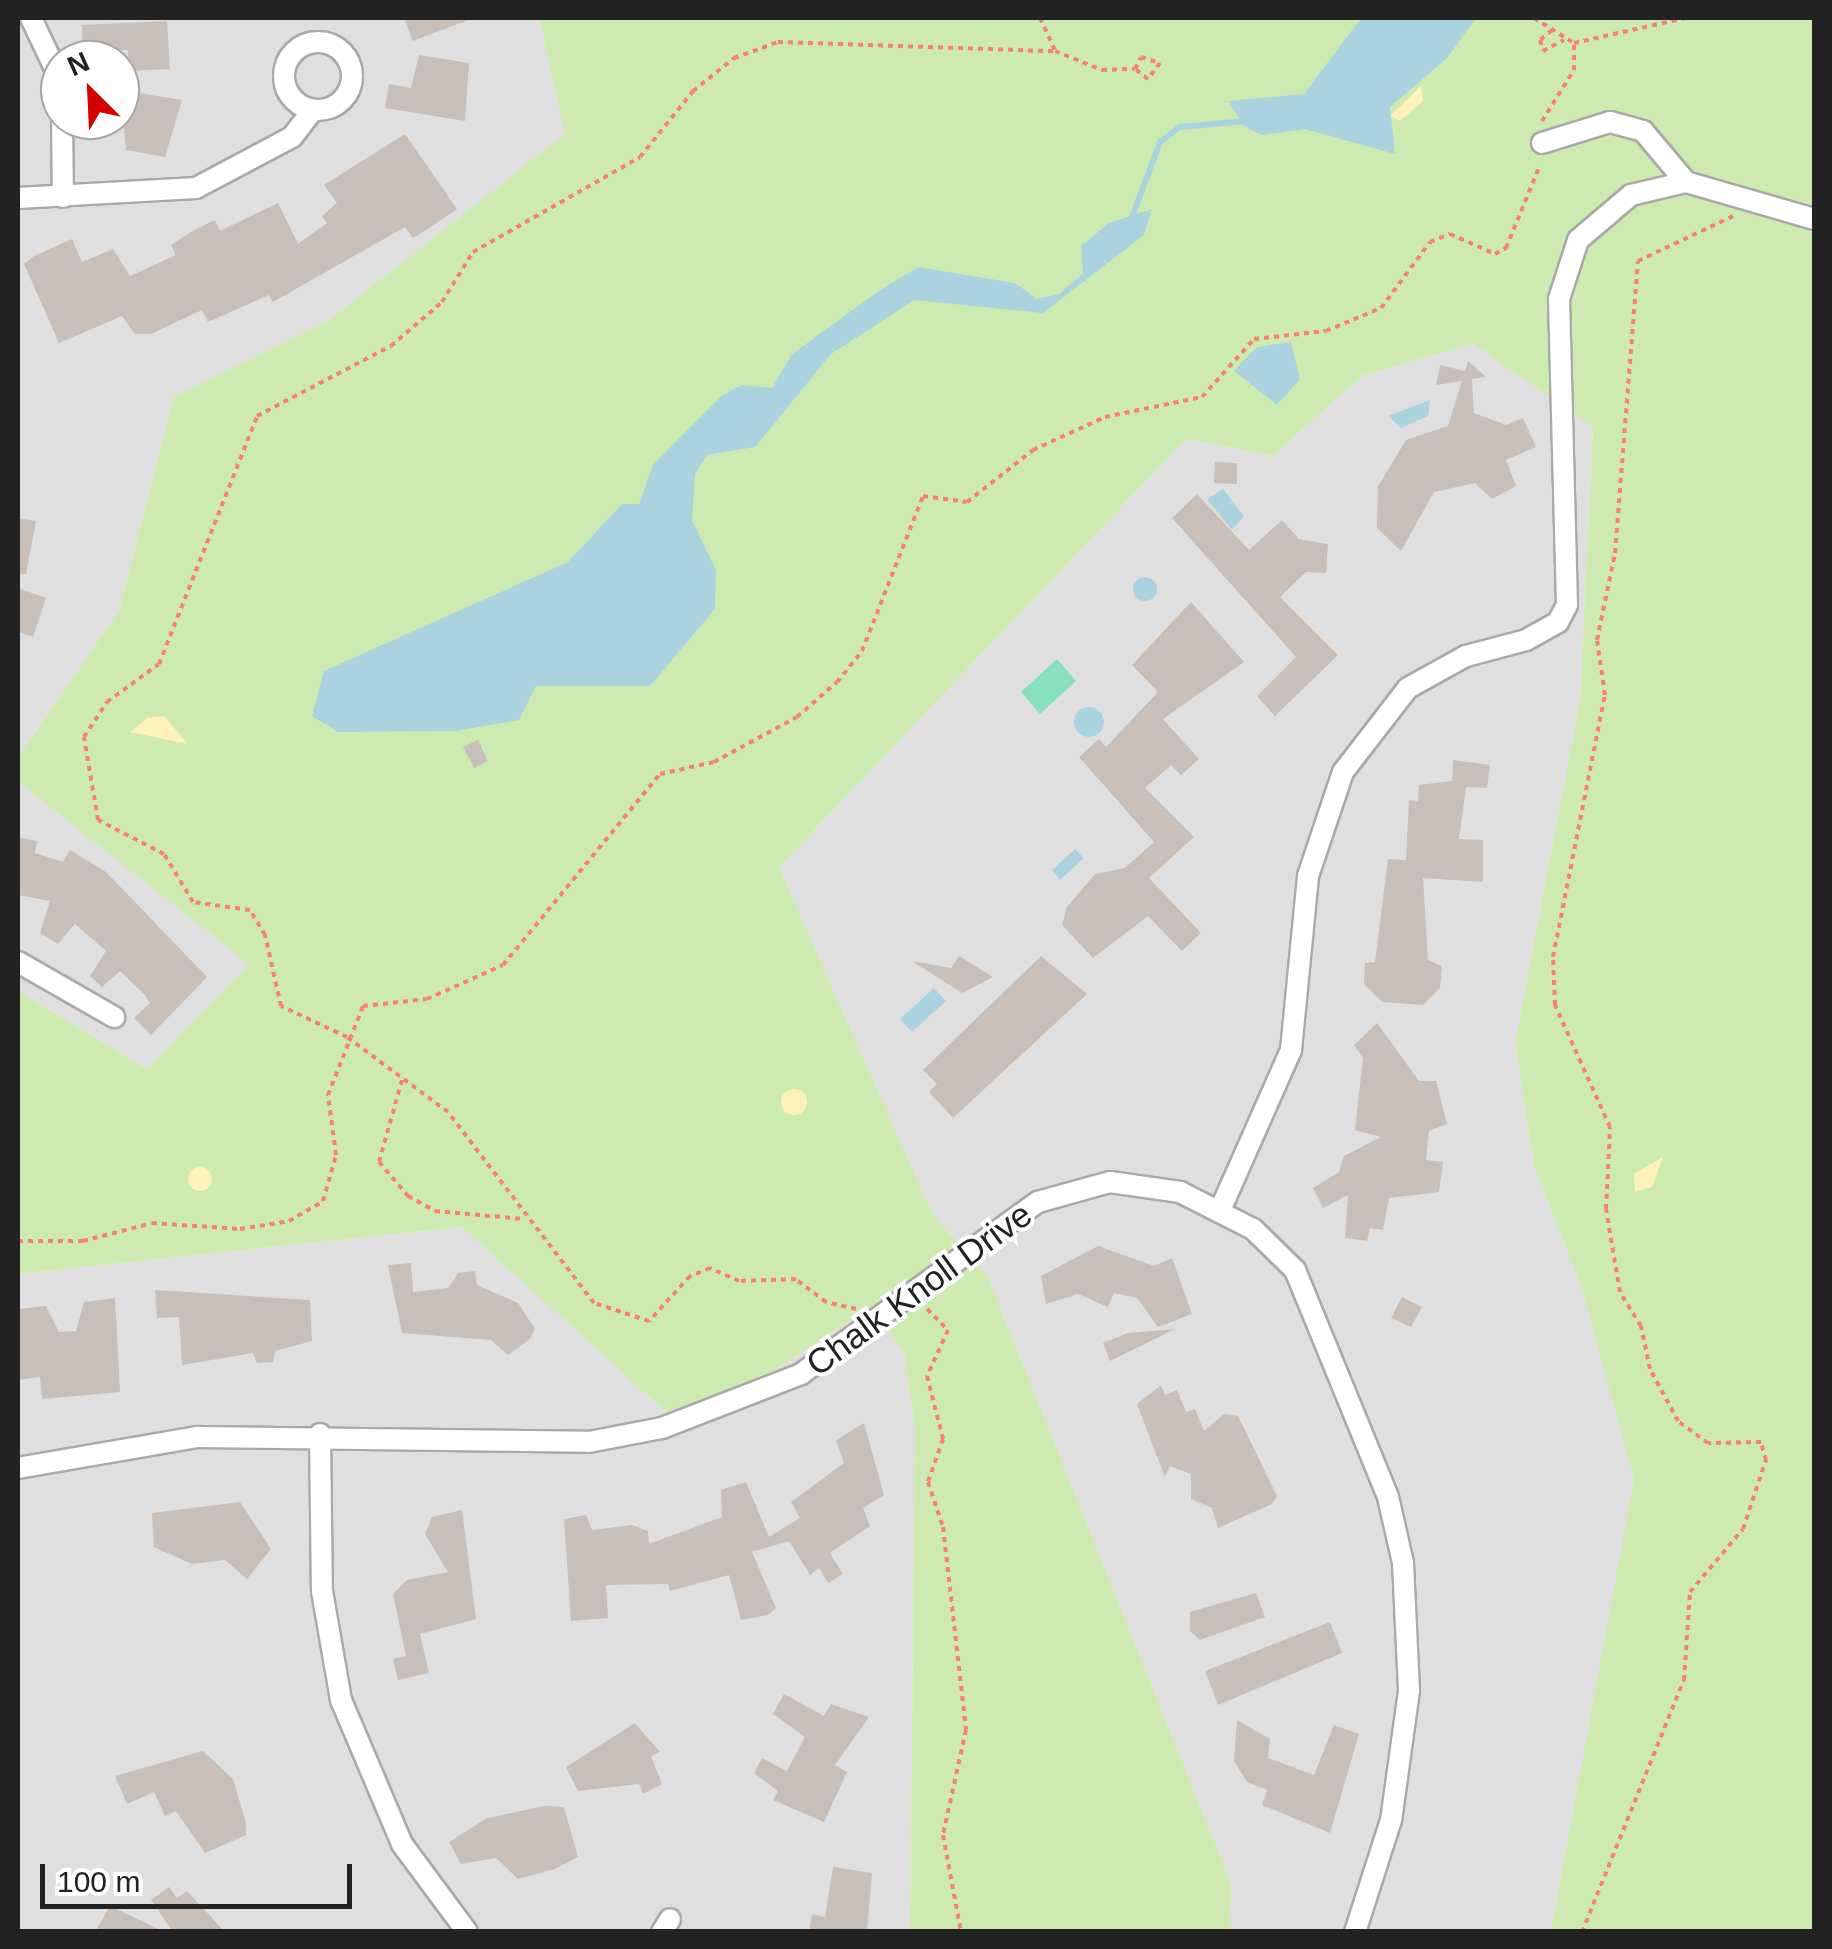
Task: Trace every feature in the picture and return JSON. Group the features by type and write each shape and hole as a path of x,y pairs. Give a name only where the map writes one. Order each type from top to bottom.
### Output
{"street":[{"path":"18,198 222,179 292,137 312,110"},
{"path":"1542,143 1610,122 1643,131 1686,182"},
{"path":"62,140 63,196"},
{"path":"1222,1208 1290,1050 1308,876 1330,800 1387,710 1466,656 1526,640 1558,622 1566,605 1565,267 1604,214 1631,195 1686,182 1814,219"},
{"path":"18,962 114,1017"},
{"name":"Chalk Knoll Drive","path":"18,1468 198,1436 320,1434 589,1442 662,1428 801,1374 998,1224 1062,1192 1133,1181 1222,1208 1276,1250 1312,1298 1374,1449 1403,1562 1404,1745 1355,1932"},
{"path":"320,1434 322,1591 341,1700 402,1844 467,1932"}],"path":[{"path":"1040,18 1055,51"},
{"path":"1534,18 1574,43 1685,18"},
{"path":"1552,30 1540,40 1543,51 1566,39"},
{"path":"866,1311 826,1302 796,1280 739,1280 710,1268 648,1321 594,1303 526,1220 448,1112 347,1037 281,1006 266,935 250,910 194,902 164,854 98,820 88,786 84,737 108,702 159,664 257,416 392,346 442,302 473,252 640,157 734,58 778,42 1055,51 1102,70 1135,69 1148,79 1160,64 1141,57 1135,69"},
{"path":"18,1241 83,1241 152,1223 240,1229 289,1221 323,1201 336,1155 328,1095 347,1037 363,1006 427,998 504,964 660,774 714,762 797,717 837,682 862,652 923,496 967,502 1033,450 1105,417 1202,397 1254,340 1326,331 1380,308 1430,242 1450,234 1495,254 1506,248 1542,143 1542,122 1574,70 1574,43"},
{"path":"1582,1932 1684,1680 1690,1592 1743,1529 1766,1460 1761,1442 1708,1443 1693,1432 1650,1368 1641,1326 1620,1292 1606,1209 1610,1128 1555,1005 1553,957 1605,695 1597,640 1615,554 1638,261 1748,208"},
{"path":"402,1080 379,1162 408,1196 435,1212 526,1220"},
{"path":"920,1302 948,1330 927,1376 943,1440 928,1482 943,1527 966,1730 943,1835 961,1932"}],"shaded area":[{"path":"18,18 539,18 566,134 328,321 173,397 119,611 18,757"},
{"path":"1473,344 1593,426 1580,699 1515,1042 1534,1167 1580,1283 1635,1479 1551,1931 1229,1931 1231,1883 987,1275 933,1215 779,867 1186,439 1273,456 1362,376"},
{"path":"18,782 250,964 147,1069 18,991"},
{"path":"463,1227 666,1412 766,1376 858,1316 888,1330 904,1353 915,1429 910,1931 18,1931 18,1274"}],"green space":[{"path":"539,18 1814,18 1814,1931 1551,1931 1634,1479 1580,1283 1534,1167 1515,1042 1580,699 1593,427 1473,344 1362,376 1273,456 1186,439 779,867 933,1215 987,1275 1231,1883 1229,1931 910,1931 915,1429 904,1353 888,1330 857,1316 766,1376 666,1412 462,1227 18,1274 18,991 147,1069 249,964 18,782 18,757 119,611 173,397 328,321 565,134"},
{"path":"1057,659 1076,681 1040,714 1021,692"}],"sand":[{"path":"1421,86 1423,101 1400,121 1390,116"},
{"path":"164,716 188,744 130,732 147,718"},
{"path":"794,1089 803,1093 807,1102 803,1111 794,1115 785,1111 781,1102 785,1093"},
{"path":"1663,1157 1652,1187 1635,1192 1634,1174"},
{"path":"200,1167 212,1179 200,1191 188,1179"}],"water":[{"path":"1361,18 1476,18 1447,58 1390,107 1395,154 1305,129 1262,135 1244,126 1228,101 1304,94"},
{"path":"1152,209 1144,235 1043,313 914,300 831,354 755,447 707,455 695,474 692,520 716,570 715,609 650,686 536,686 519,720 456,731 338,732 312,716 324,671 568,562 622,504 639,504 653,465 721,396 742,385 772,388 792,354 918,267 1015,283 1037,299 1059,294 1083,273 1081,246 1109,223"},
{"path":"1291,342 1300,379 1277,405 1234,371 1257,347"},
{"path":"1430,400 1428,416 1401,428 1388,416"},
{"path":"1223,489 1244,516 1232,530 1207,499"},
{"path":"1145,577 1157,589 1145,601 1133,589"},
{"path":"1089,707 1099,712 1104,722 1099,732 1089,737 1079,732 1074,722 1079,712"},
{"path":"1075,849 1084,858 1060,880 1052,870"},
{"path":"934,988 946,1001 912,1032 900,1019"}],"building":[{"path":"404,18 470,18 471,19 413,41"},
{"path":"167,21 170,69 140,70 140,40 82,40 82,25"},
{"path":"419,55 469,63 465,121 385,108 389,84 411,88"},
{"path":"140,93 182,100 165,157 126,150 125,140 140,140"},
{"path":"405,134 457,209 428,229 413,238 405,227 273,302 269,295 208,322 202,310 151,334 135,334 122,316 59,343 24,264 34,256 72,239 82,262 113,249 130,276 176,255 171,245 194,230 215,220 220,231 278,203 298,244 327,223 322,216 337,203 324,185"},
{"path":"1468,361 1486,377 1472,379 1474,413 1506,425 1523,418 1536,447 1506,460 1516,486 1492,499 1475,483 1434,492 1401,551 1377,528 1378,486 1406,440 1448,426 1462,381 1436,385 1440,365 1465,371"},
{"path":"1215,462 1237,463 1237,484 1214,483"},
{"path":"1197,494 1249,550 1282,520 1299,539 1328,544 1326,573 1306,572 1280,597 1338,655 1275,716 1257,696 1296,657 1172,518"},
{"path":"18,518 36,521 26,574 18,574"},
{"path":"18,588 46,598 33,637 18,632"},
{"path":"1191,602 1244,662 1163,719 1199,759 1181,775 1171,765 1145,788 1194,837 1149,878 1201,933 1182,951 1148,916 1093,958 1062,925 1067,907 1095,874 1125,868 1154,842 1079,757 1099,739 1106,747 1158,692 1132,665"},
{"path":"478,740 488,761 474,768 463,747"},
{"path":"1453,760 1490,765 1487,788 1466,787 1459,839 1483,840 1483,882 1423,878 1428,960 1442,966 1440,988 1423,1005 1382,1002 1364,984 1365,963 1375,962 1388,859 1406,860 1409,800 1418,801 1419,785 1452,781"},
{"path":"18,837 37,841 35,853 63,862 70,850 106,872 207,977 151,1035 134,1018 150,1003 144,994 120,971 102,987 90,976 106,951 75,924 58,944 40,933 50,901 18,895"},
{"path":"959,956 993,977 962,993 912,961 951,968"},
{"path":"1041,956 1087,994 953,1118 929,1092 937,1084 923,1070"},
{"path":"1377,1023 1419,1081 1436,1081 1447,1124 1429,1131 1426,1160 1443,1162 1439,1192 1389,1198 1383,1230 1370,1228 1367,1241 1345,1238 1348,1195 1323,1208 1313,1188 1339,1172 1344,1156 1381,1137 1355,1130 1363,1058 1354,1045"},
{"path":"1098,1246 1154,1266 1172,1258 1192,1314 1158,1327 1137,1298 1114,1293 1108,1307 1078,1294 1046,1304 1041,1276"},
{"path":"411,1263 413,1292 448,1288 458,1273 475,1271 477,1285 518,1303 535,1329 529,1340 508,1355 491,1340 402,1333 388,1265"},
{"path":"155,1290 310,1300 312,1341 275,1351 273,1362 257,1363 253,1353 182,1365 179,1317 157,1318"},
{"path":"1402,1297 1422,1307 1411,1327 1391,1318"},
{"path":"115,1298 120,1392 42,1399 40,1377 18,1380 18,1309 46,1306 59,1332 76,1331 84,1302"},
{"path":"1175,1329 1110,1361 1103,1343 1128,1333"},
{"path":"1161,1385 1165,1395 1177,1390 1186,1412 1195,1409 1204,1431 1224,1414 1238,1416 1277,1496 1272,1504 1218,1528 1212,1508 1191,1499 1191,1474 1170,1466 1165,1477 1137,1404"},
{"path":"864,1423 884,1495 863,1508 870,1526 830,1553 843,1574 828,1583 819,1568 810,1575 789,1541 752,1552 776,1608 768,1615 741,1620 729,1575 670,1591 668,1584 606,1585 608,1618 571,1621 564,1519 586,1515 592,1530 632,1525 648,1531 649,1544 722,1517 721,1490 746,1482 769,1537 800,1518 791,1502 844,1463 836,1440"},
{"path":"240,1502 271,1549 247,1579 225,1560 192,1564 154,1547 152,1513"},
{"path":"462,1510 476,1619 420,1634 429,1673 398,1680 393,1659 406,1656 393,1594 407,1580 448,1572 425,1534 432,1517"},
{"path":"1256,1593 1265,1617 1200,1640 1190,1631 1190,1612"},
{"path":"1330,1622 1342,1653 1218,1705 1205,1671"},
{"path":"784,1694 824,1716 831,1704 869,1717 835,1765 847,1772 824,1822 773,1800 778,1791 754,1773 762,1758 787,1771 805,1737 773,1714"},
{"path":"1237,1720 1270,1739 1268,1758 1314,1775 1334,1725 1359,1734 1330,1833 1262,1805 1267,1790 1247,1782 1234,1761"},
{"path":"635,1723 660,1752 651,1756 662,1784 643,1794 639,1784 578,1791 566,1767"},
{"path":"203,1751 233,1779 246,1823 246,1835 205,1853 176,1811 165,1816 154,1792 127,1804 115,1776"},
{"path":"545,1806 564,1807 578,1857 555,1869 518,1879 496,1858 461,1864 449,1842 487,1818"},
{"path":"833,1867 872,1873 867,1932 809,1932 812,1914 825,1917"},
{"path":"169,1887 177,1898 187,1891 225,1932 173,1932 151,1900"},
{"path":"110,1906 165,1932 95,1932"}],"waterway":[{"path":"1132,217 1160,142 1180,127 1246,121"}]}
